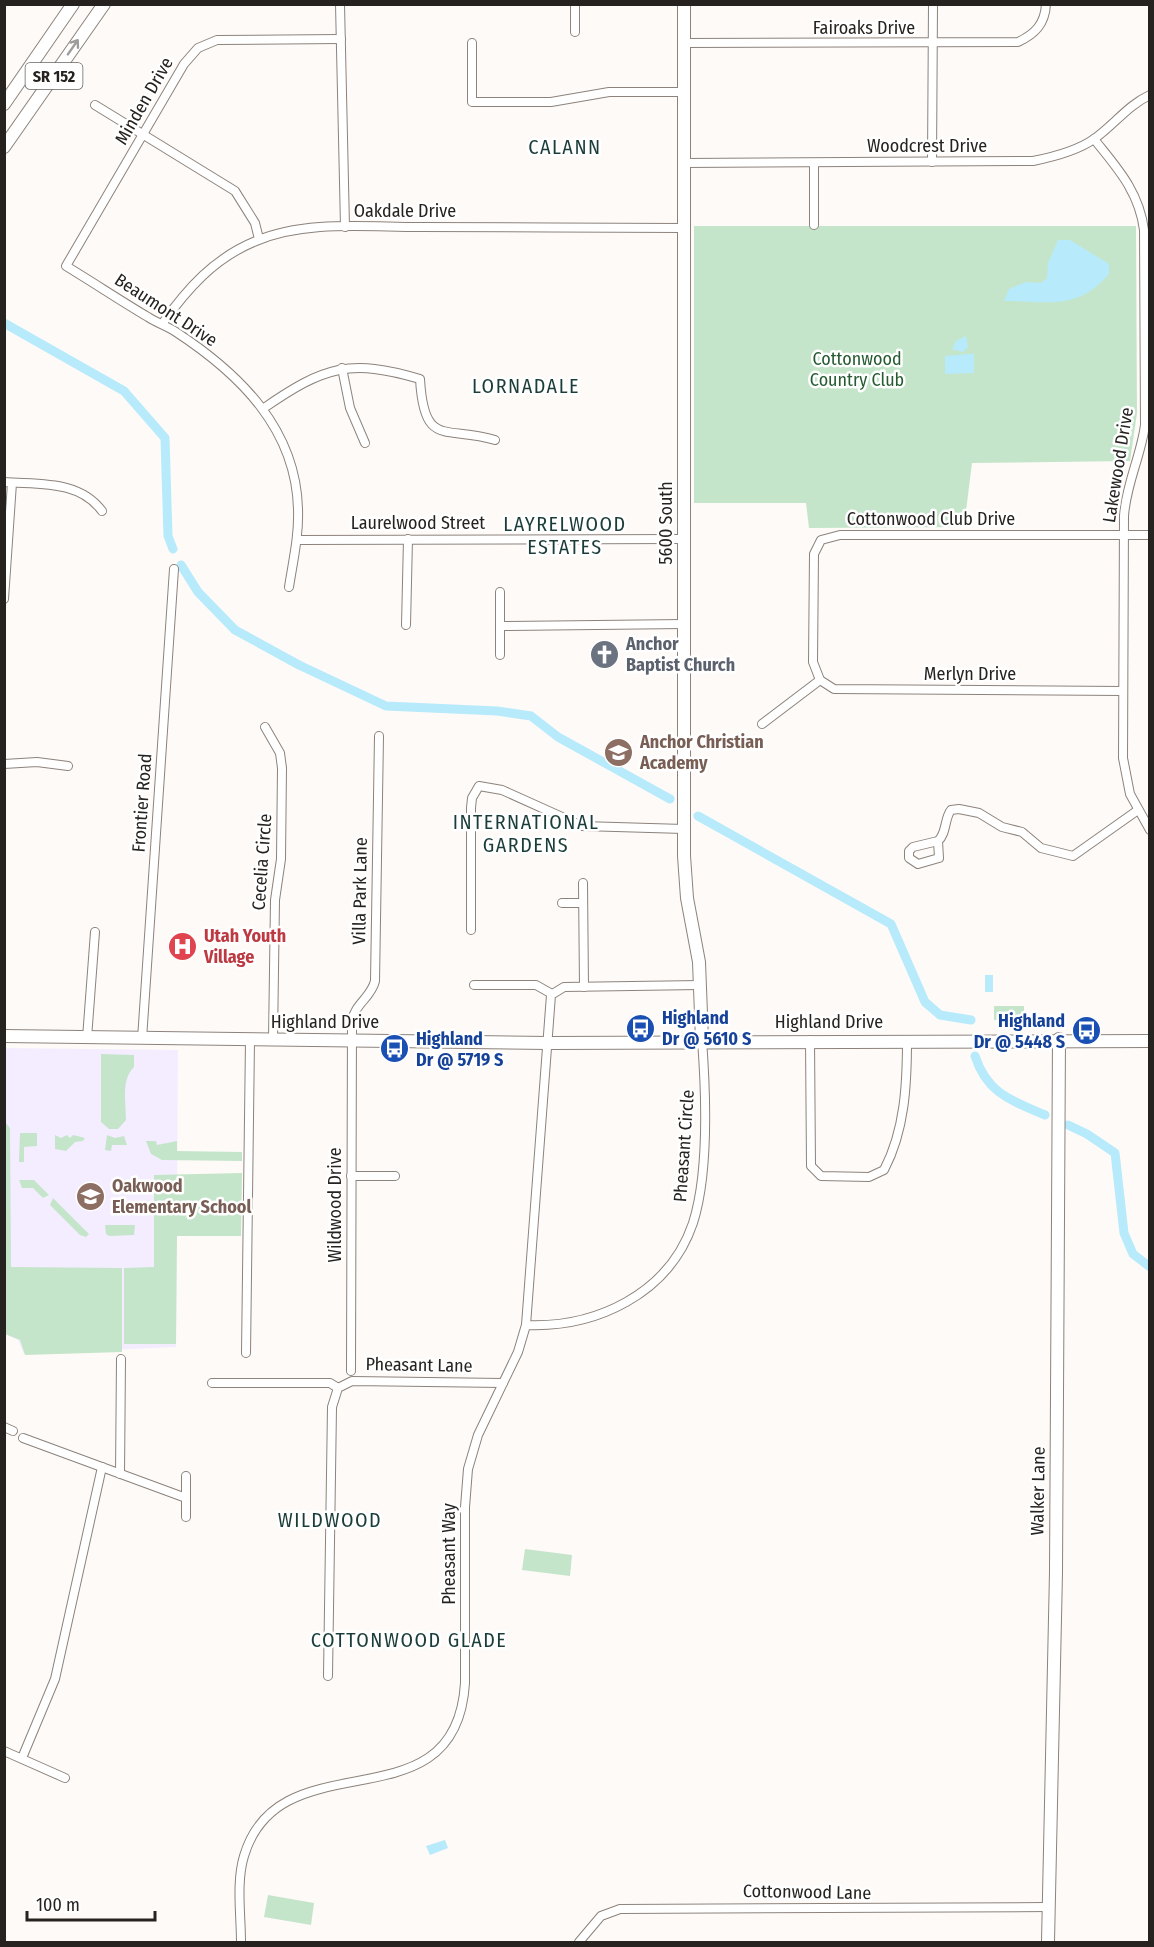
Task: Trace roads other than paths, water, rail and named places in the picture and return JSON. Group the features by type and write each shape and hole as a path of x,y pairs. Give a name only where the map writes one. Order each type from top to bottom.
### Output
{"main road":[{"name":"SR 152","path":"4,104 73,4"},
{"name":"SR 152","path":"4,147 104,4"},
{"name":"5600 South","path":"684,4 684,829 685,881 698,950 702,1040"},
{"name":"Highland Drive","path":"4,1036 548,1042 1059,1039 1149,1041"},
{"name":"Walker Lane","path":"1048,1942 1056,1572 1059,1039"}],"street":[{"path":"340,4 345,227"},
{"path":"575,4 575,32"},
{"path":"932,162 933,4"},
{"name":"Fairoaks Drive","path":"684,43 1018,42 1038,28 1045,15 1046,4"},
{"name":"Minden Drive","path":"66,266 188,58 204,45 224,39 341,39"},
{"path":"472,43 472,102 551,102 609,92 684,92"},
{"name":"Woodcrest Drive","path":"684,163 1033,161 1061,154 1094,139 1134,104 1149,95"},
{"path":"95,105 235,191 255,224 259,239"},
{"name":"Lakewood Drive","path":"1094,139 1129,183 1141,210 1144,230 1144,425 1139,455 1126,499 1123,535 1123,691 1124,767 1130,794 1149,830"},
{"path":"814,164 814,225"},
{"name":"Oakdale Drive","path":"162,324 186,290 230,254 259,239 303,229 345,227 684,228"},
{"name":"Beaumont Drive","path":"66,266 162,324 220,364 240,381 264,408 277,429 292,469 298,508 297,540 289,587"},
{"path":"342,368 350,408 365,443"},
{"path":"264,408 302,383 342,368 372,368 420,379 422,406 431,424 444,433 482,436 495,440"},
{"path":"4,599 8,483 73,489 90,497 102,511"},
{"name":"Cottonwood Club Drive","path":"820,680 813,662 814,554 821,540 840,535 1149,535"},
{"path":"406,625 408,539"},
{"name":"Laurelwood Street","path":"297,540 684,539"},
{"name":"Frontier Road","path":"142,1039 174,569"},
{"path":"500,592 500,655"},
{"path":"500,626 684,624"},
{"path":"762,724 820,680"},
{"name":"Merlyn Drive","path":"820,680 841,690 1123,691"},
{"name":"Cecelia Circle","path":"265,727 280,753 282,768 281,859 275,900 273,1040"},
{"name":"Villa Park Lane","path":"352,1039 353,1013 370,993 375,981 379,736"},
{"path":"4,764 37,762 68,766"},
{"path":"471,930 471,808 472,798 479,786 502,790 582,826 684,829"},
{"path":"938,841 943,835 949,812 959,809 979,813 1002,827 1018,830 1041,848 1073,856 1138,810"},
{"path":"583,883 584,987"},
{"path":"562,903 583,903"},
{"path":"87,1038 95,932"},
{"path":"474,985 534,985 552,994 562,987 700,985"},
{"name":"Pheasant Way","path":"241,1942 244,1856 255,1834 272,1812 287,1801 307,1792 396,1773 420,1765 439,1751 454,1732 463,1706 466,1480 474,1446 518,1352 525,1325 552,994"},
{"name":"Wildwood Drive","path":"351,1371 352,1039"},
{"path":"246,1353 250,1040"},
{"name":"Pheasant Circle","path":"525,1325 563,1324 610,1312 645,1290 675,1257 690,1230 700,1191 704,1082 702,1040"},
{"path":"810,1041 811,1166 816,1173 824,1176 869,1177 878,1175 886,1166 901,1119 906,1078 907,1040"},
{"path":"351,1176 395,1176"},
{"path":"120,1474 121,1359"},
{"name":"Pheasant Lane","path":"338,1388 352,1381 502,1383"},
{"path":"213,1383 330,1383 338,1388 332,1407 328,1676"},
{"path":"4,1427 14,1431"},
{"path":"23,1438 186,1498"},
{"path":"22,1758 55,1679 102,1467"},
{"path":"186,1476 186,1517"},
{"path":"4,1751 65,1778"},
{"name":"Cottonwood Lane","path":"579,1942 601,1916 620,1909 1048,1907"}],"water":[{"path":"1058,240 1070,240 1109,264 1109,274 1097,286 1074,299 1049,302 1004,301 1009,289 1026,282 1041,283 1047,278 1048,263"},
{"path":"966,336 968,347 963,352 952,349 956,341"},
{"path":"974,354 974,373 945,374 945,356"},
{"path":"985,975 993,975 993,992 985,992"},
{"path":"445,1840 448,1848 430,1855 426,1846"}],"waterway":[{"path":"4,323 124,391 165,438 168,536 173,549"},
{"path":"181,565 198,592 235,630 299,665 386,706 497,711 531,716 558,737 670,799"},
{"path":"698,816 891,924 925,1002 940,1015 971,1020"},
{"path":"975,1056 986,1079 1001,1094 1045,1115"},
{"path":"1068,1125 1087,1134 1115,1153 1124,1233 1133,1254 1150,1267"}],"place":[{"name":"Anchor Baptist Church","path":"605,654"},
{"name":"Anchor Christian Academy","path":"619,752"},
{"name":"Utah Youth Village","path":"183,946"},
{"name":"Highland Dr @ 5610 S","path":"641,1028"},
{"name":"Highland Dr @ 5448 S","path":"1086,1031"},
{"name":"Highland Dr @ 5719 S","path":"395,1049"},
{"name":"Oakwood Elementary School","path":"91,1196"}],"district":[{"name":"CALANN","path":"565,147"},
{"name":"LORNADALE","path":"526,386"},
{"name":"LAYRELWOOD ESTATES","path":"565,536"},
{"name":"INTERNATIONAL GARDENS","path":"526,834"},
{"name":"WILDWOOD","path":"330,1520"},
{"name":"COTTONWOOD GLADE","path":"409,1640"}],"park label":[{"name":"Cottonwood Country Club","path":"857,370"}]}
